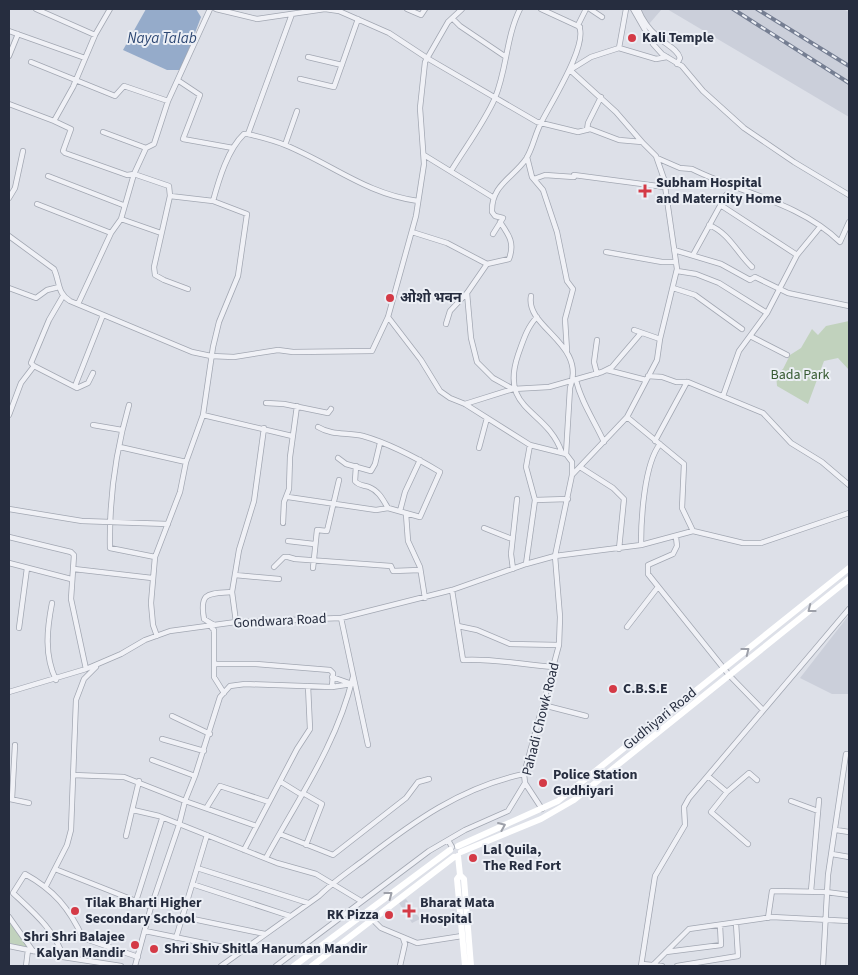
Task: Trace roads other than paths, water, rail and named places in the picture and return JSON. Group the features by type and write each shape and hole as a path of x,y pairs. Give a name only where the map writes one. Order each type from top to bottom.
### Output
{"street":[{"path":"36,9 95,35"},
{"path":"54,121 76,80 95,35 110,9"},
{"path":"78,304 111,233 121,219 123,206 134,174 146,148 154,144 168,101 179,82 210,9"},
{"path":"216,9 257,19 330,9 389,33 427,58 540,123 578,132 587,130 618,140 642,142"},
{"path":"346,14 349,9"},
{"path":"407,9 420,15 425,9"},
{"path":"9,236 54,269 63,296 165,342 211,356 242,357 278,350 302,352 372,351 388,318 396,281 412,232 418,201 424,156 420,108 427,58 448,22 462,9"},
{"path":"451,171 495,98 510,32 520,9"},
{"path":"541,9 580,27"},
{"path":"493,234 503,218 499,218 492,212 494,198 502,184 527,157 540,123 570,70 578,45 580,27 578,25 586,9"},
{"path":"590,9 602,18"},
{"path":"619,48 626,9"},
{"path":"633,9 653,44 694,79 703,91 744,128 794,162 849,194"},
{"path":"639,9 645,22 657,37 679,53 680,58 677,64"},
{"path":"248,134 292,14"},
{"path":"300,79 334,88 358,19"},
{"path":"453,19 460,26 506,56"},
{"path":"9,31 85,58"},
{"path":"9,56 18,34"},
{"path":"653,44 657,37"},
{"path":"570,70 592,57 619,48 656,59 666,57"},
{"path":"308,57 342,66"},
{"path":"31,62 115,96 124,86 168,101"},
{"path":"570,70 586,87 601,97 657,158 680,168 692,169 725,184 750,191 788,208 820,227 840,242 849,222"},
{"path":"179,82 200,94 183,140 233,148"},
{"path":"587,130 588,123 601,97"},
{"path":"9,104 71,129 63,151 65,153 127,175 134,174 169,186 170,196 154,267 154,275 188,289"},
{"path":"285,145 297,111"},
{"path":"103,132 146,148"},
{"path":"213,201 221,174 234,144 244,134 248,134 285,145 366,187 401,199 418,201"},
{"path":"9,198 16,188 23,151"},
{"path":"424,156 494,198"},
{"path":"527,157 534,179 543,190 557,232 568,280 573,289 565,319 567,351"},
{"path":"572,475 627,417 657,360 660,339 677,271 665,186 657,158"},
{"path":"534,179 545,175 574,178 574,175 665,186"},
{"path":"48,176 123,206"},
{"path":"693,255 709,225 722,206 726,195"},
{"path":"157,636 153,625 152,578 155,556 180,492 186,462 203,415 211,356 219,322 238,276 247,214 213,201 170,196"},
{"path":"37,204 111,233"},
{"path":"722,206 797,255"},
{"path":"121,219 161,233"},
{"path":"412,232 447,243 487,264 509,259 510,256 512,239 500,222"},
{"path":"709,225 726,236 743,260 752,267"},
{"path":"723,396 739,351 767,313 797,255 820,227"},
{"path":"674,250 721,264 750,280 754,277 780,289 849,306"},
{"path":"606,252 662,262 676,262"},
{"path":"446,324 450,311 467,293 487,264"},
{"path":"677,271 696,274 719,282 767,313"},
{"path":"9,288 36,298 47,290 59,287"},
{"path":"673,288 695,295 742,329"},
{"path":"467,293 471,338 477,362 493,378 513,389 522,403 549,429 572,462 572,475"},
{"path":"9,415 21,383 34,366 32,363 49,320 63,296"},
{"path":"531,296 530,305 537,317 567,351 572,360 574,380 581,399 587,407 604,442"},
{"path":"75,386 103,315"},
{"path":"513,389 515,363 525,335 537,317"},
{"path":"388,318 421,360 440,390 450,398 465,404 530,444 564,453"},
{"path":"634,330 660,339"},
{"path":"465,404 513,389 549,386 607,370 618,362 641,332"},
{"path":"750,336 787,356"},
{"path":"597,340 594,362 597,374"},
{"path":"34,366 77,388 88,383 93,373"},
{"path":"607,370 647,378 662,377 676,382 687,382 763,413 791,443 822,462 849,485"},
{"path":"564,453 570,388 574,380"},
{"path":"655,441 687,382"},
{"path":"266,403 297,406 323,413 328,413 331,409"},
{"path":"129,404 122,430 114,478 111,549 155,556"},
{"path":"284,523 284,502 288,497 292,436 297,406"},
{"path":"203,415 292,436"},
{"path":"627,417 684,464 682,508 693,531 743,543 761,543 849,513"},
{"path":"479,448 488,418"},
{"path":"93,425 122,430"},
{"path":"288,497 376,510 388,508 420,518 440,472 400,449 361,436 330,433 318,427"},
{"path":"236,622 232,592 239,550 254,501 264,428"},
{"path":"338,458 346,464 371,470 375,464 380,443"},
{"path":"526,564 535,500 526,467 530,444"},
{"path":"642,545 641,525 650,466 660,444"},
{"path":"120,447 186,462"},
{"path":"400,511 405,492 420,460"},
{"path":"356,466 355,480 357,484 369,487 379,493 388,508"},
{"path":"580,467 613,488 624,499 620,549"},
{"name":"Pahadi Chowk Road","path":"276,966 361,901 448,840 465,830 508,811 525,783 524,774 559,645 560,616 555,556 572,475"},
{"path":"313,568 314,544 317,530 328,531 339,480"},
{"path":"535,500 568,499"},
{"path":"513,569 512,539 517,500"},
{"path":"9,509 82,521 168,524"},
{"path":"406,514 408,540 420,570 425,598"},
{"path":"484,528 512,539"},
{"name":"Gondwara Road","path":"9,692 56,680 86,669 170,631 236,622 341,618 425,598 555,556 620,549 676,537 693,531"},
{"path":"9,537 70,552 74,555 74,569 70,579 70,599 86,669"},
{"path":"676,537 677,546 673,554 648,564 648,574 729,675 763,710"},
{"path":"288,541 314,544"},
{"path":"274,567 284,557 365,566 386,565 391,566 393,572 420,570"},
{"path":"9,563 70,579"},
{"path":"19,628 27,568"},
{"name":"Gudhiyari Road","path":"456,851 542,809 585,780 849,568"},
{"path":"74,569 152,578"},
{"path":"235,575 279,579"},
{"name":"Gudhiyari Road","path":"456,851 560,810 628,759 849,579"},
{"path":"627,627 658,587"},
{"path":"452,590 463,660 498,660 525,666 554,667"},
{"path":"224,693 214,677 214,630 212,628 214,625 204,619 202,601 210,594 232,592"},
{"path":"52,603 47,631 50,668 56,680"},
{"path":"662,966 642,965 655,876 685,824 684,808 689,798 849,609"},
{"path":"341,618 368,745"},
{"path":"458,626 477,630 510,644 559,645"},
{"path":"46,886 67,844 71,830 76,700 84,679 98,664"},
{"path":"214,664 256,664 330,670 333,673 332,687"},
{"path":"332,677 352,684"},
{"path":"266,858 340,725 354,677"},
{"path":"135,966 151,907 179,825 184,801 210,734 220,696 230,686 245,684 332,687 352,684"},
{"path":"244,850 297,749 310,729 308,686"},
{"path":"543,705 586,716"},
{"path":"172,716 210,734"},
{"path":"162,739 204,751"},
{"path":"15,745 10,799 29,803"},
{"path":"823,966 826,892 846,754 849,754"},
{"path":"152,760 195,776"},
{"path":"748,844 711,812 727,792 749,773 757,780"},
{"path":"221,966 440,805 524,774"},
{"path":"73,775 124,777 184,801 207,807 256,826"},
{"path":"708,776 727,792"},
{"path":"280,834 333,855 406,798 418,782 429,779"},
{"path":"843,780 849,780"},
{"path":"126,836 138,781"},
{"path":"281,782 322,804 306,844"},
{"path":"525,783 542,809"},
{"path":"207,807 220,786 269,802"},
{"path":"811,891 819,800"},
{"path":"791,802 818,811"},
{"path":"133,810 316,874 361,901"},
{"path":"136,901 162,819"},
{"path":"836,830 849,832"},
{"path":"176,938 207,835"},
{"path":"448,840 456,851 460,874 464,879 471,966"},
{"path":"312,966 373,920 456,851"},
{"path":"294,966 456,851"},
{"path":"832,854 849,857"},
{"path":"197,868 308,903"},
{"path":"55,869 151,907"},
{"path":"63,958 61,950 41,919 13,893 25,874 46,886 73,915 83,938 138,957"},
{"path":"460,874 457,880 465,966"},
{"path":"192,884 290,916"},
{"path":"768,918 772,891 811,891 849,895"},
{"path":"9,917 30,950 26,966"},
{"path":"183,917 264,934"},
{"path":"653,965 689,929 768,918 849,921"},
{"path":"373,920 381,928 417,943 462,936"},
{"path":"677,966 738,956 736,923"},
{"path":"665,952 721,945 720,925"},
{"path":"146,931 243,951"},
{"path":"400,966 405,944 403,938"},
{"path":"9,946 63,958 121,966"}],"water":[{"name":"Naya Talab","path":"146,9 196,9 201,17 181,70 167,70 123,50"}],"railway":[{"path":"733,9 849,83"},
{"path":"757,9 849,66"}],"place":[{"name":"Kali Temple","path":"632,38"},
{"name":"Subham Hospital and Maternity Home","path":"645,191"},
{"name":"ओशो भवन","path":"390,298"},
{"name":"C.B.S.E","path":"613,689"},
{"name":"Police Station Gudhiyari","path":"543,783"},
{"name":"Lal Quila, The Red Fort","path":"473,858"},
{"name":"Tilak Bharti Higher Secondary School","path":"75,911"},
{"name":"Bharat Mata Hospital","path":"409,911"},
{"name":"RK Pizza","path":"389,915"},
{"name":"Shri Shri Balajee Kalyan Mandir","path":"135,945"},
{"name":"Shri Shiv Shitla Hanuman Mandir","path":"154,949"}],"park label":[{"name":"Bada Park","path":"800,375"}]}
